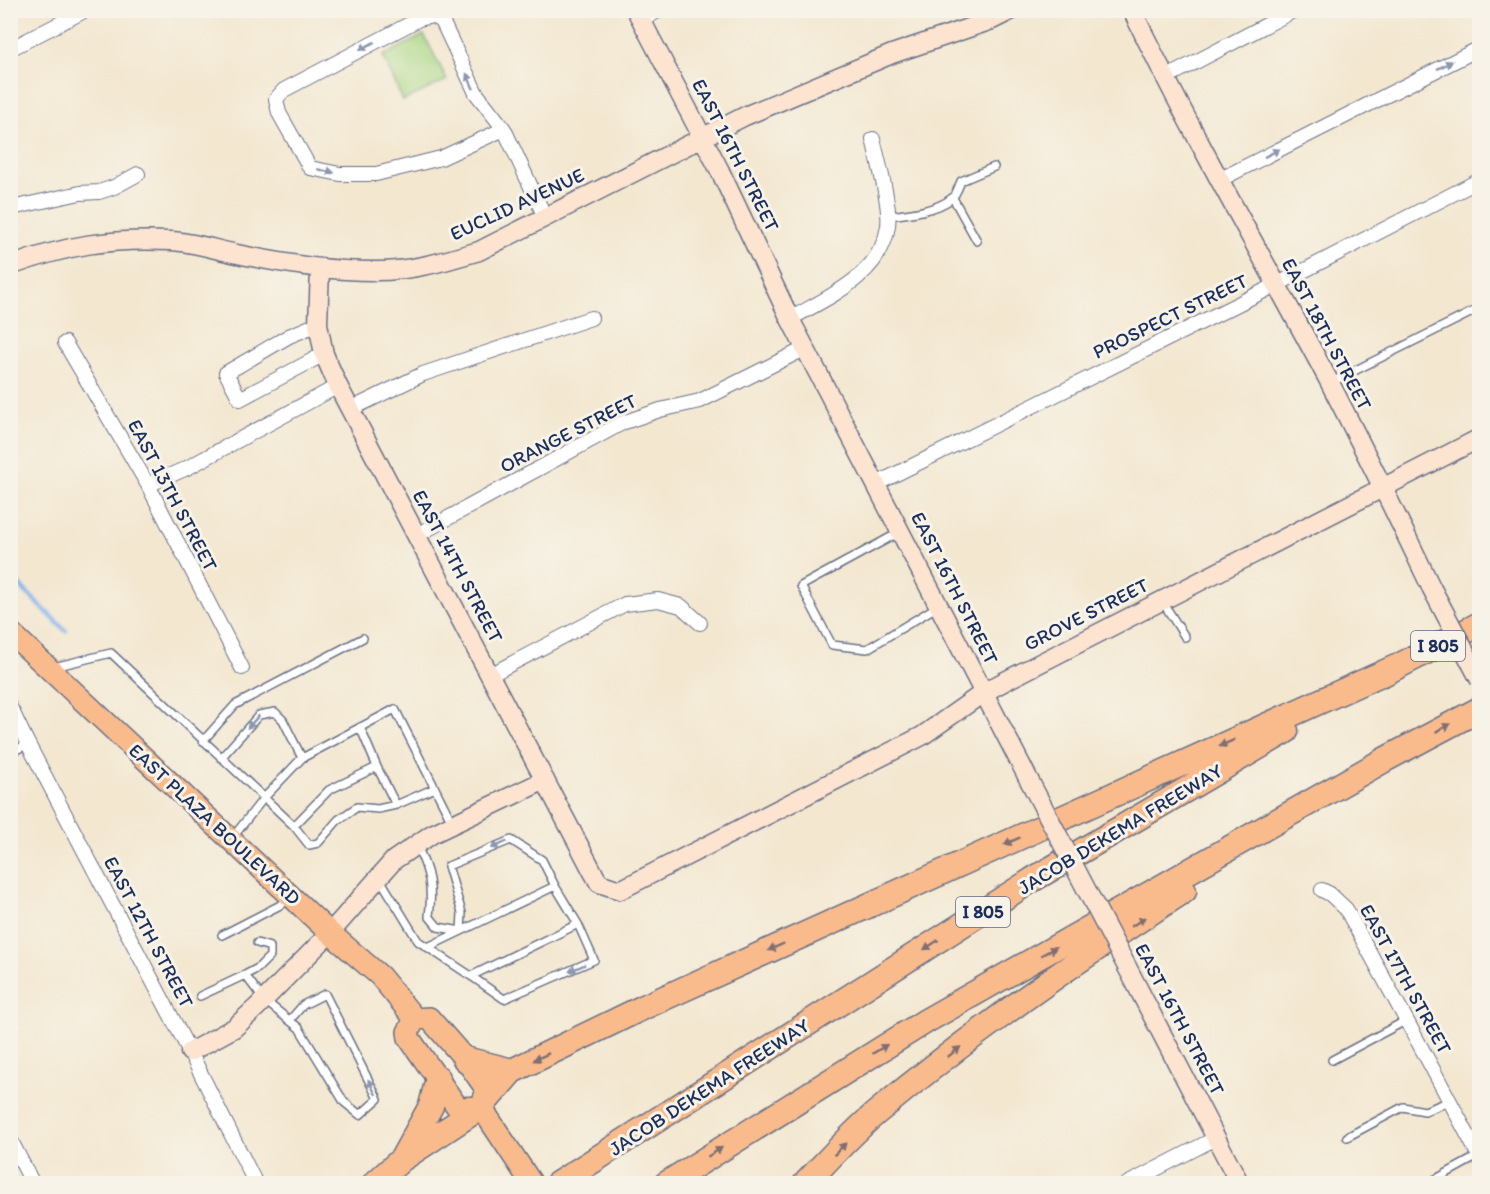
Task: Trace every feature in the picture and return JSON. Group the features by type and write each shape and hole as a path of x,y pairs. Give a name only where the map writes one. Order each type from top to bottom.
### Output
{"highway":[{"name":"JACOB DEKEMA FREEWAY","path":"557,1184 1032,880 1396,667 1479,624"},
{"path":"374,1184 402,1159 481,1107 512,1071 655,1002 1396,667"},
{"path":"666,1184 926,1020 1479,709"},
{"path":"805,1184 875,1114 1036,988 1182,893 1304,819 1406,748"},
{"path":"465,1059 512,1071"},
{"path":"402,1159 431,1106 438,1078"}],"main road":[{"name":"EAST PLAZA BOULEVARD","path":"13,642 49,668 330,933 380,976 415,1019 429,1018 465,1059 487,1090 481,1107"},
{"path":"415,1019 408,1032 409,1038 458,1108 481,1107 532,1184"}],"street":[{"path":"10,49 86,10"},
{"path":"639,15 660,10"},
{"name":"EUCLID AVENUE","path":"10,266 74,246 94,243 173,241 320,269 375,272 435,264 479,251 745,116 892,54 992,20 1012,10"},
{"name":"EAST 18TH STREET","path":"1132,10 1165,78 1383,487 1479,680"},
{"path":"1165,78 1295,10"},
{"name":"EAST 16TH STREET","path":"639,15 704,138 790,319 1240,1184"},
{"path":"504,129 441,158 376,174 340,174 310,168 279,113 276,99 284,90 418,19 433,16 442,21 476,93 504,129 545,217"},
{"path":"1220,180 1479,48"},
{"path":"790,319 859,277 878,257 888,226 888,216 873,139"},
{"path":"10,205 16,207 80,193 99,192 138,174"},
{"name":"PROSPECT STREET","path":"876,484 1276,285 1479,180"},
{"name":"EAST 14TH STREET","path":"320,269 318,324 324,354 338,386 594,874"},
{"path":"351,409 423,374 591,318"},
{"path":"318,324 289,336 226,374 240,399 324,354"},
{"name":"EAST 13TH STREET","path":"66,343 148,485 242,668"},
{"name":"ORANGE STREET","path":"417,535 622,423 660,410 700,401 806,348"},
{"path":"148,485 187,468 338,386"},
{"name":"GROVE STREET","path":"594,874 599,883 620,890 922,736 983,693 1479,438"},
{"path":"490,675 625,604 658,600 681,606 700,622"},
{"name":"EAST 12TH STREET","path":"10,707 255,1179"},
{"path":"190,1052 234,1028 264,1000 330,933 394,860 432,834 545,780"},
{"name":"EAST 17TH STREET","path":"1322,890 1330,894 1346,909 1479,1157"},
{"path":"1128,1184 1216,1138"},
{"path":"10,1139 33,1184"}],"lane":[{"path":"888,216 909,214 953,198 961,182 994,167"},
{"path":"953,198 976,240"},
{"path":"1329,383 1479,308"},
{"path":"901,531 801,586 832,645 867,649 940,605"},
{"path":"1162,601 1185,638"},
{"path":"203,741 235,705 363,638"},
{"path":"49,668 111,653 294,826 309,844 318,843 338,820 357,807 378,809 396,805 435,788"},
{"path":"231,840 263,799 302,758 395,709 453,824"},
{"path":"221,758 259,715 275,712 283,720 302,758"},
{"path":"360,727 396,805"},
{"path":"10,753 28,744"},
{"path":"294,826 329,790 377,766"},
{"path":"378,877 418,941 504,999 594,960 578,924 542,860 511,840 448,866 462,913 462,931"},
{"path":"417,844 427,867 432,895 429,916 438,927 462,931"},
{"path":"428,947 555,886"},
{"path":"222,935 294,898"},
{"path":"471,976 578,924"},
{"path":"200,996 258,968 270,956 270,947 257,943"},
{"path":"245,975 264,1000 299,1028 344,1102 360,1114 378,1099 325,994 303,1005 290,1020"},
{"path":"1332,1060 1407,1020"},
{"path":"1347,1137 1403,1107 1425,1111 1450,1101"},
{"path":"1427,1184 1479,1157"}],"green space":[{"path":"424,35 447,80 403,101 383,56"}],"waterway":[{"path":"10,576 66,631"}]}
